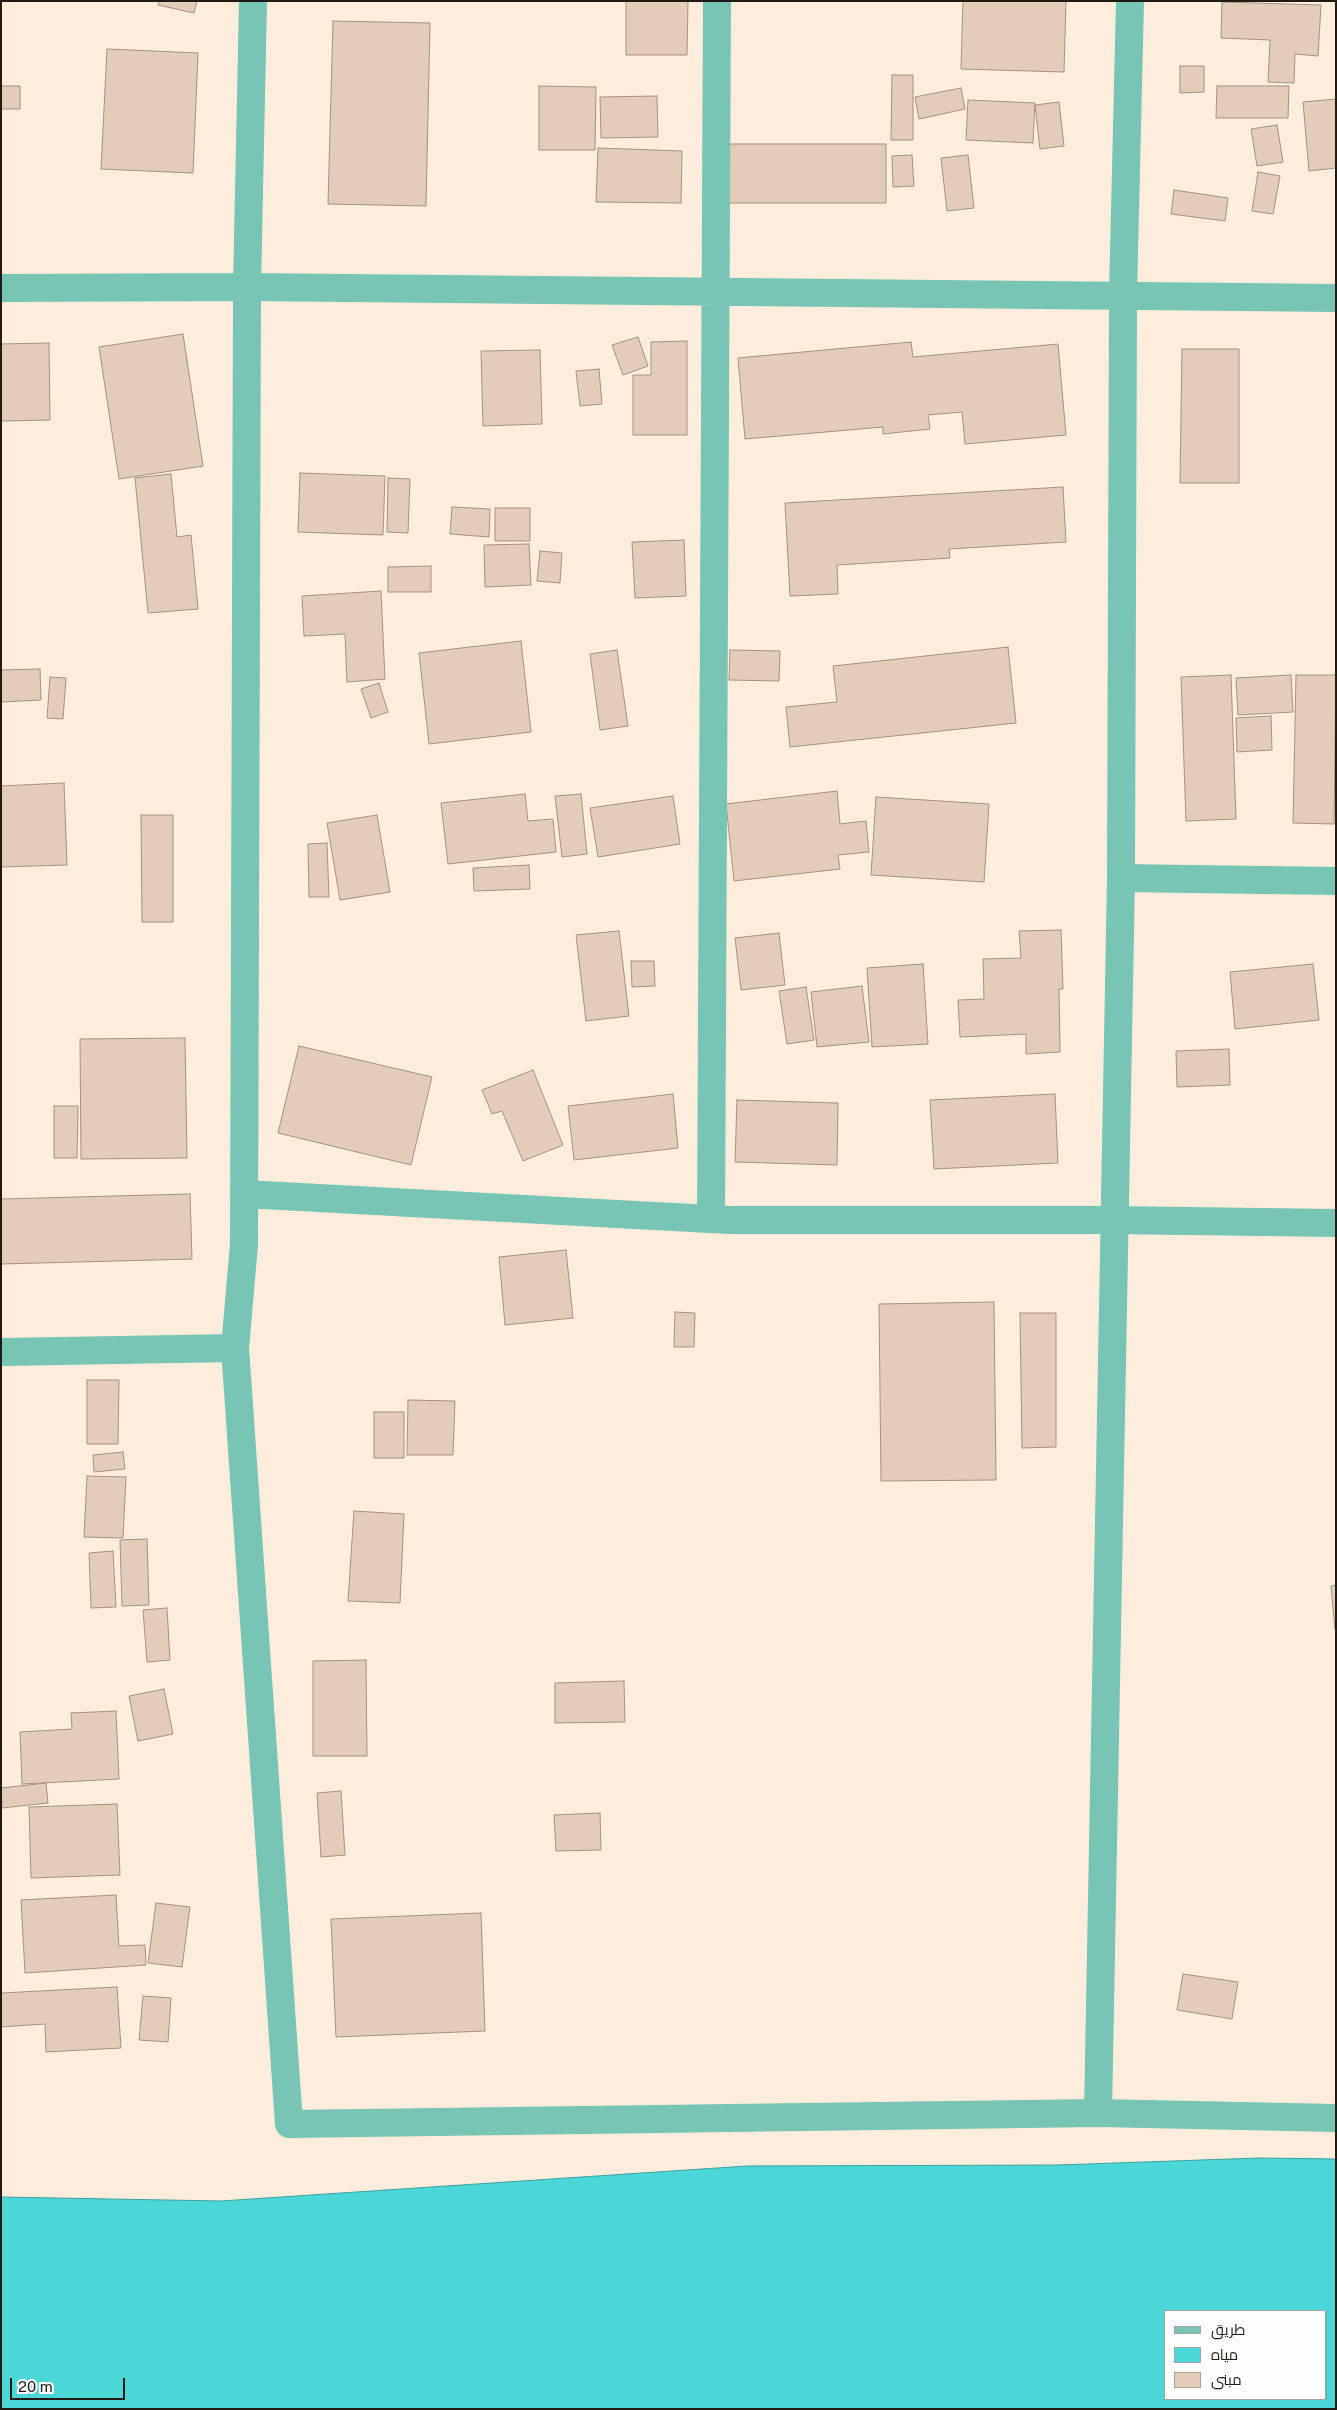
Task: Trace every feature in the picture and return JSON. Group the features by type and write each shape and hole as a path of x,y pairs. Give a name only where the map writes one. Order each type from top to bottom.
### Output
{"street":[{"path":"253,1 247,287 244,1244 235,1348 289,2124 1098,2113 1336,2118"},
{"path":"711,1219 714,291 717,1"},
{"path":"1098,2113 1113,1220 1121,878 1123,296 1130,1"},
{"path":"1,288 247,287 1336,298"},
{"path":"1121,878 1336,880"},
{"path":"244,1194 711,1219 1113,1220 1336,1223"},
{"path":"1,1352 235,1348"}],"water":[{"path":"1259,2158 1336,2159 1336,2409 1,2409 1,2197 221,2201 747,2166 1058,2165"}],"building":[{"path":"159,1 197,1 194,13 158,5"},
{"path":"626,1 688,1 687,55 626,55"},
{"path":"963,1 1066,1 1064,72 961,69"},
{"path":"1222,2 1321,5 1318,56 1295,54 1294,83 1268,82 1270,40 1221,38"},
{"path":"333,21 430,23 426,206 328,204"},
{"path":"107,49 198,53 193,173 101,169"},
{"path":"1180,66 1204,66 1204,92 1180,93"},
{"path":"892,75 913,75 913,140 891,140"},
{"path":"1,86 20,86 20,109 1,109"},
{"path":"539,86 596,87 595,150 539,150"},
{"path":"1217,86 1289,86 1288,118 1216,118"},
{"path":"961,88 965,109 919,119 915,97"},
{"path":"657,96 658,137 601,138 600,97"},
{"path":"1336,99 1336,168 1309,171 1303,102"},
{"path":"968,100 1035,103 1033,143 966,140"},
{"path":"1059,102 1064,146 1040,149 1035,105"},
{"path":"1277,125 1283,162 1257,166 1251,129"},
{"path":"720,144 886,144 886,203 719,203"},
{"path":"598,148 682,151 681,203 596,202"},
{"path":"912,155 914,186 893,187 892,156"},
{"path":"968,155 974,208 947,211 941,158"},
{"path":"1258,172 1280,176 1273,214 1252,211"},
{"path":"1174,190 1228,198 1225,221 1171,214"},
{"path":"183,334 203,466 119,479 99,347"},
{"path":"638,337 648,366 623,375 612,345"},
{"path":"687,341 687,435 633,435 633,375 651,375 651,342"},
{"path":"911,342 913,357 1058,344 1066,435 965,444 962,412 928,415 930,429 883,434 883,427 745,439 738,358"},
{"path":"49,343 50,420 1,421 1,344"},
{"path":"1182,349 1239,349 1239,483 1180,483"},
{"path":"540,350 542,424 483,426 481,351"},
{"path":"599,369 602,404 580,406 576,371"},
{"path":"300,473 385,476 383,535 298,532"},
{"path":"171,474 177,537 191,535 198,609 148,613 135,478"},
{"path":"388,478 410,479 408,533 387,532"},
{"path":"1063,487 1066,542 949,549 950,558 837,565 838,594 790,596 785,503"},
{"path":"452,507 490,509 489,537 450,534"},
{"path":"495,508 530,508 530,541 495,541"},
{"path":"684,540 686,596 635,598 632,542"},
{"path":"529,544 531,585 485,587 484,545"},
{"path":"540,551 562,553 560,583 537,581"},
{"path":"431,566 431,592 388,592 388,567"},
{"path":"381,591 385,679 347,682 345,634 304,636 302,596"},
{"path":"521,641 531,732 429,744 419,653"},
{"path":"1008,647 1016,723 790,747 786,707 837,702 833,666"},
{"path":"617,650 628,726 600,730 590,654"},
{"path":"730,650 780,651 779,681 729,680"},
{"path":"40,669 41,700 1,702 1,670"},
{"path":"1231,675 1236,819 1186,821 1181,677"},
{"path":"1291,675 1293,712 1238,715 1236,678"},
{"path":"1296,675 1336,675 1334,824 1293,823"},
{"path":"50,677 66,678 63,719 47,718"},
{"path":"379,683 388,712 371,718 361,689"},
{"path":"1271,716 1272,750 1237,752 1236,718"},
{"path":"64,783 67,865 1,867 1,786"},
{"path":"837,791 840,824 866,821 869,852 838,855 840,869 734,881 726,804"},
{"path":"525,794 528,821 553,819 556,852 448,864 441,803"},
{"path":"581,794 587,854 562,857 555,796"},
{"path":"673,796 680,844 598,857 590,808"},
{"path":"876,797 989,804 984,882 871,875"},
{"path":"141,815 173,815 173,922 142,922"},
{"path":"377,815 390,892 340,900 327,823"},
{"path":"327,843 329,897 309,897 308,844"},
{"path":"529,865 530,889 474,891 473,868"},
{"path":"1061,930 1063,989 1059,989 1060,1052 1026,1054 1026,1034 960,1037 958,1000 984,999 983,959 1021,958 1019,931"},
{"path":"619,931 629,1016 586,1021 576,935"},
{"path":"779,933 785,985 741,990 735,938"},
{"path":"631,961 654,961 655,986 632,987"},
{"path":"923,964 928,1044 872,1047 867,968"},
{"path":"1313,964 1319,1020 1235,1029 1230,972"},
{"path":"862,986 869,1042 817,1047 811,992"},
{"path":"806,987 814,1040 787,1044 779,991"},
{"path":"185,1038 187,1158 81,1159 80,1039"},
{"path":"299,1046 432,1077 411,1165 278,1133"},
{"path":"1229,1049 1230,1085 1177,1087 1176,1051"},
{"path":"533,1070 563,1145 523,1161 502,1111 492,1114 482,1090"},
{"path":"673,1094 678,1148 574,1160 568,1106"},
{"path":"1055,1094 1058,1163 934,1169 930,1100"},
{"path":"737,1100 838,1103 837,1165 735,1162"},
{"path":"54,1106 78,1106 77,1158 54,1158"},
{"path":"190,1194 192,1259 1,1264 1,1199"},
{"path":"566,1250 573,1318 505,1325 499,1257"},
{"path":"994,1302 996,1480 881,1481 879,1304"},
{"path":"675,1312 695,1313 694,1347 674,1347"},
{"path":"1020,1313 1056,1313 1056,1447 1022,1448"},
{"path":"87,1380 119,1380 118,1444 87,1444"},
{"path":"408,1400 455,1401 453,1455 407,1455"},
{"path":"374,1412 404,1412 404,1458 374,1458"},
{"path":"123,1452 125,1469 94,1472 93,1455"},
{"path":"87,1476 126,1477 123,1538 84,1537"},
{"path":"354,1511 404,1514 400,1603 348,1601"},
{"path":"147,1539 149,1605 122,1606 120,1540"},
{"path":"113,1551 116,1607 91,1608 89,1553"},
{"path":"1336,1585 1336,1630 1335,1630 1331,1586"},
{"path":"167,1608 170,1660 147,1662 143,1610"},
{"path":"366,1660 367,1756 313,1756 313,1661"},
{"path":"624,1681 625,1722 555,1723 555,1683"},
{"path":"164,1689 173,1734 138,1741 129,1696"},
{"path":"116,1711 119,1779 22,1784 20,1732 72,1729 71,1713"},
{"path":"46,1783 48,1803 2,1808 1,1788"},
{"path":"341,1791 345,1855 321,1857 317,1793"},
{"path":"117,1804 120,1875 31,1878 29,1807"},
{"path":"600,1813 601,1850 556,1851 554,1815"},
{"path":"116,1895 119,1946 145,1945 146,1965 25,1973 21,1900"},
{"path":"156,1903 190,1907 182,1967 148,1963"},
{"path":"481,1913 485,2031 336,2037 331,1919"},
{"path":"1183,1974 1238,1982 1232,2019 1177,2010"},
{"path":"117,1987 121,2048 46,2052 45,2024 1,2027 1,1993"},
{"path":"143,1996 171,1998 168,2042 139,2040"}]}
